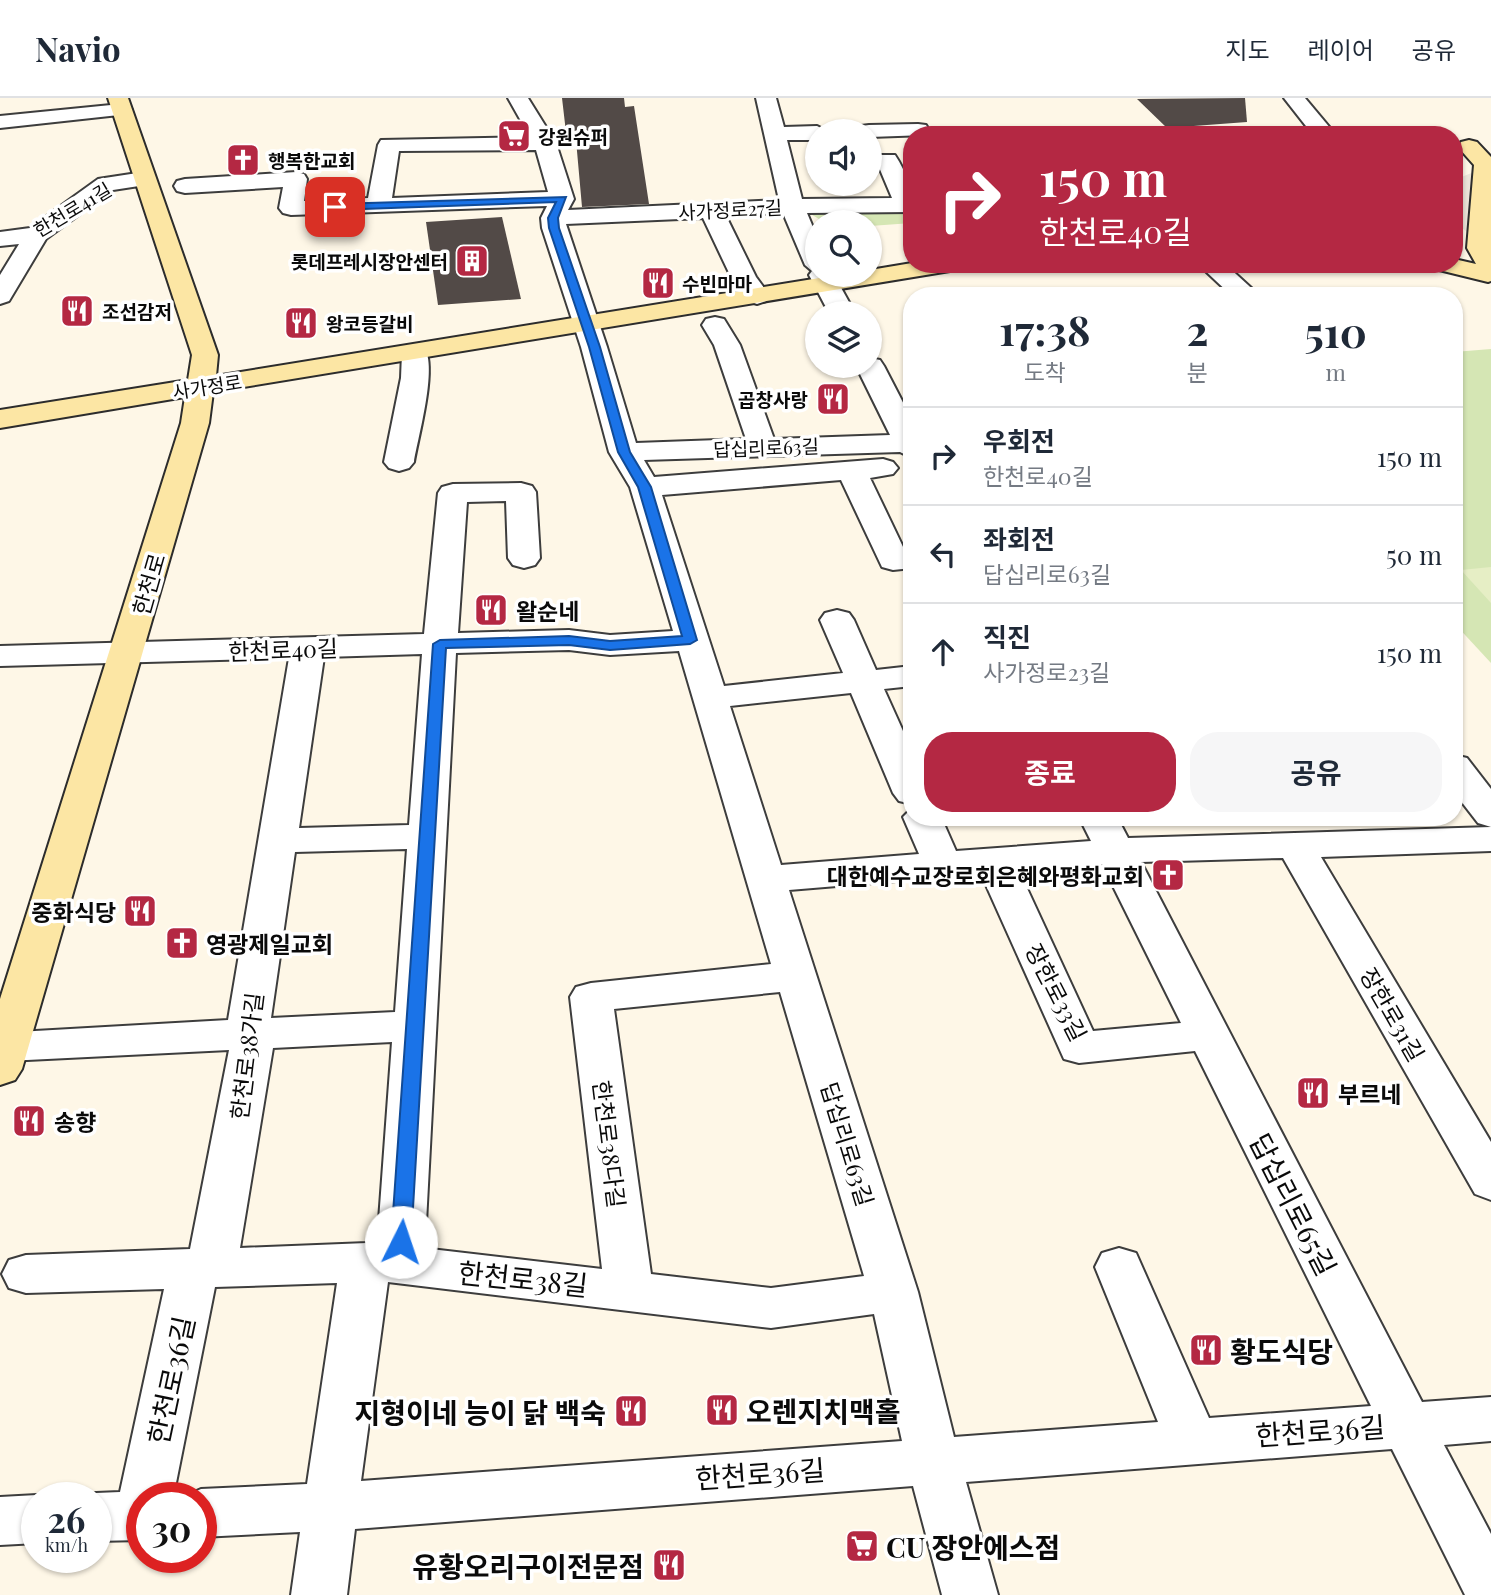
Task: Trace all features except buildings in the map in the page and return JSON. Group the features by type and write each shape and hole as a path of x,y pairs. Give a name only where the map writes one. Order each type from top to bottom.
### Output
{"main road":[{"name":"한천로","path":"4,1058 195,423 205,355 120,104"},
{"path":"1490,273 1479,248 1475,157 1491,137"},
{"path":"1463,255 1490,273"},
{"name":"사가정로","path":"882,270 903,268"},
{"path":"1463,268 1490,273"},
{"name":"사가정로","path":"0,419 757,296 805,280"}],"street":[{"name":"답십리로63길","path":"518,98 545,143 558,208 554,228 624,452 645,487 690,640 768,879 893,1292 933,1459 970,1595"},
{"path":"773,98 766,98 792,206 805,236"},
{"path":"1294,98 1317,126"},
{"path":"0,122 120,104"},
{"path":"882,131 903,130"},
{"path":"775,134 805,133"},
{"path":"379,205 389,145 545,143"},
{"path":"480,182 481,144"},
{"name":"사가정로27길","path":"887,160 903,193"},
{"name":"한천로41길","path":"0,239 37,235 106,184 144,179"},
{"name":"사가정로27길","path":"185,186 296,179 291,208 379,205 480,182 558,208 711,210 903,205"},
{"path":"711,210 744,277 757,296"},
{"path":"0,296 37,235"},
{"path":"1220,273 1237,287"},
{"path":"715,325 727,345 763,447"},
{"path":"399,462 415,378 415,353"},
{"path":"879,378 902,409"},
{"name":"답십리로63길","path":"624,452 763,447 903,452"},
{"name":"답십리로63길","path":"645,487 851,470 903,454"},
{"path":"851,470 893,560 903,559"},
{"path":"319,1595 362,1276 401,1242 440,644 453,494 521,492 524,558"},
{"path":"837,620 903,772"},
{"name":"한천로40길","path":"0,656 569,640 610,645 690,640"},
{"name":"한천로38가길","path":"203,1267 215,1253 308,648"},
{"path":"709,698 903,677"},
{"path":"1463,778 1491,815"},
{"path":"926,826 943,865"},
{"path":"768,879 995,861 1107,834 1222,832 1295,845 1364,830 1491,839"},
{"name":"답십리로65길","path":"1107,834 1491,1590"},
{"path":"278,841 427,836"},
{"name":"장한로31길","path":"1295,845 1491,1182"},
{"name":"장한로33길","path":"995,861 1079,1048 1209,1035"},
{"name":"한천로38다길","path":"629,1290 591,997 797,976"},
{"path":"4,1058 251,1032 415,1026"},
{"name":"한천로38길","path":"26,1274 379,1262 771,1308 893,1292"},
{"name":"한천로36길","path":"149,1482 190,1282 203,1267"},
{"path":"1119,1267 1192,1440"},
{"path":"1405,1424 1491,1419"},
{"name":"한천로36길","path":"217,1512 329,1507 1405,1424"},
{"path":"0,1521 21,1520"}],"green space":[{"path":"903,207 903,224 882,225 882,210 805,211"},
{"path":"1491,349 1491,663 1463,633 1463,351"},
{"path":"1491,567 1491,603 1463,572 1463,570"}],"shaded area":[{"path":"1474,172 1470,234 1463,229 1463,176"}],"place":[{"name":"강원슈퍼","path":"514,136"},
{"name":"행복한교회","path":"243,160"},
{"name":"롯데프레시장안센터","path":"472,261"},
{"name":"수빈마마","path":"658,283"},
{"name":"조선감저","path":"77,311"},
{"name":"왕코등갈비","path":"301,323"},
{"name":"곱창사랑","path":"833,399"},
{"name":"왈순네","path":"491,610"},
{"name":"대한예수교장로회은혜와평화교회","path":"1168,875"},
{"name":"중화식당","path":"140,911"},
{"name":"영광제일교회","path":"182,943"},
{"name":"부르네","path":"1313,1093"},
{"name":"송향","path":"29,1121"},
{"name":"황도식당","path":"1206,1350"},
{"name":"오렌지치맥홀","path":"722,1410"},
{"name":"지형이네 능이 닭 백숙","path":"631,1411"},
{"name":"CU 장안에스점","path":"862,1546"},
{"name":"유황오리구이전문점","path":"669,1565"}],"route":[{"path":"335,207 562,199 553,218 554,228 594,347 624,452 645,487 690,640 610,645 569,640 440,644 401,1242"}]}
